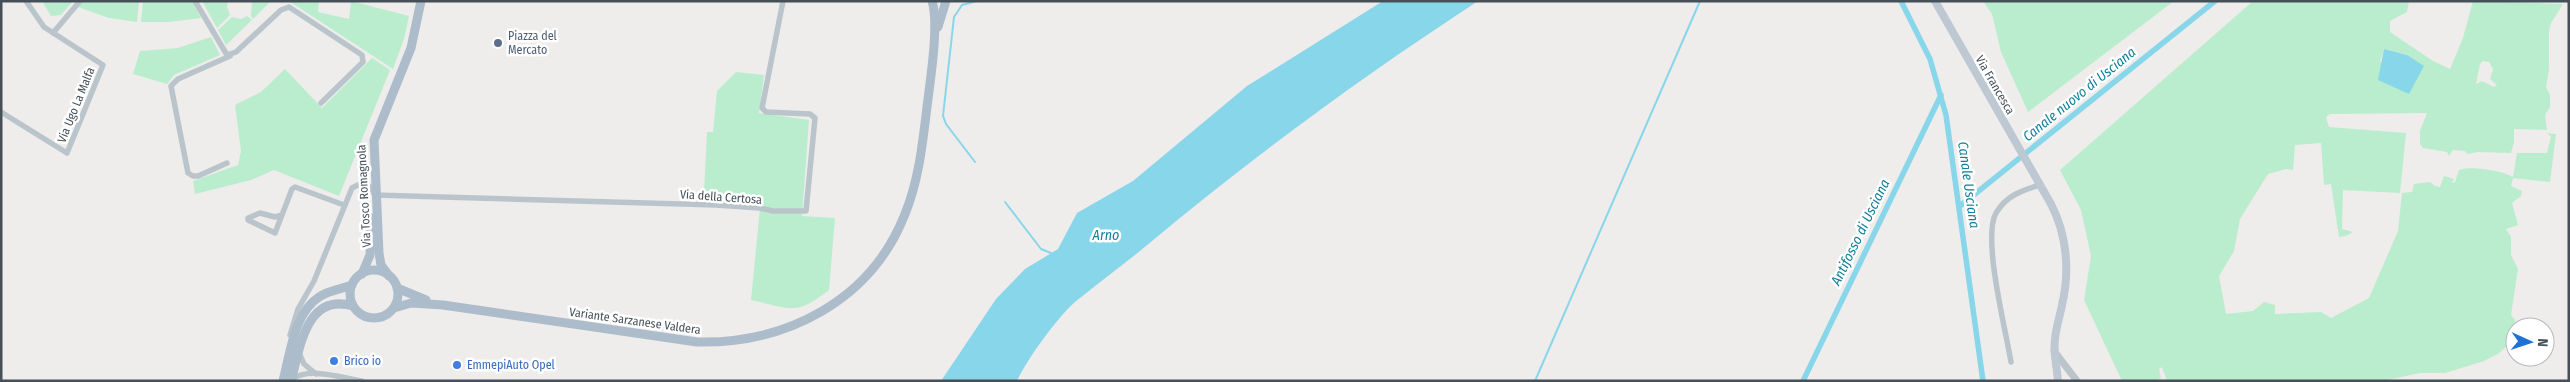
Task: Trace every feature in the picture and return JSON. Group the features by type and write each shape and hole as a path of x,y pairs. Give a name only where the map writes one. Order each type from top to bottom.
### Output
{"main road":[{"name":"Via Tosco Romagnola","path":"389,276 380,262 375,195 375,134 413,42 421,1"},
{"name":"Variante Sarzanese Valdera","path":"932,1 933,51"},
{"name":"Variante Sarzanese Valdera","path":"443,305 696,342 732,342 760,338 786,330 810,318 838,301 865,277 884,254 903,220 915,186 933,51 940,17 946,1"},
{"name":"Via Francesca","path":"1935,1 2058,218 2066,255 2065,292 2055,332 2054,351 2058,381"},
{"path":"282,381 300,322 306,309 322,295 352,285 362,274 370,255 375,195"},
{"path":"362,274 376,270 389,276 397,288 398,298 394,308"},
{"path":"352,285 350,296 353,306 362,315 374,318 385,316 394,308 411,303 443,305"},
{"path":"397,288 415,297 443,305"},
{"path":"291,381 307,326 317,312 337,304 353,306"}],"street":[{"path":"26,1 42,26 53,33 80,1"},
{"path":"195,1 224,51 231,55"},
{"name":"Via della Certosa","path":"375,195 716,205 760,208 773,211 806,211 815,118 810,114 766,112 762,108 783,1"},
{"path":"227,163 195,176 188,173 171,86 178,79 231,55 281,9 292,8 364,57 363,62 321,103"},
{"name":"Via Ugo La Malfa","path":"1,112 67,153 103,65 53,33"},
{"path":"2011,362 1994,262 1991,227 1997,211 2005,201 2038,181"},
{"path":"286,349 298,309 317,276 352,188 358,184 369,186 375,195"},
{"path":"282,215 275,217 260,213 248,218 248,220 275,233 294,187 344,205"},
{"path":"2054,351 2077,381"},
{"path":"299,353 304,364 316,374"},
{"path":"291,381 299,375 316,374 362,381"}],"green space":[{"path":"42,1 73,1 61,15 51,16"},
{"path":"82,1 139,1 137,22 109,18 78,7"},
{"path":"143,1 192,1 201,18 169,22 141,22"},
{"path":"202,1 228,1 227,7 230,15 217,28"},
{"path":"252,1 271,1 253,19 251,16"},
{"path":"284,1 319,1 318,12 349,19 351,1 409,16 404,39 393,69 292,3"},
{"path":"1983,1 2174,1 2028,112 2001,52 1992,14"},
{"path":"2253,1 2409,1 2407,12 2390,21 2390,32 2433,61 2450,69 2463,38 2473,1 2563,4 2551,23 2549,31 2549,69 2546,87 2550,95 2550,107 2545,115 2547,130 2514,129 2514,142 2511,153 2478,152 2467,154 2465,151 2453,150 2449,156 2447,152 2423,148 2420,144 2420,131 2427,113 2330,114 2326,117 2329,127 2406,133 2400,193 2343,190 2342,229 2353,232 2339,237 2331,184 2324,185 2321,143 2295,145 2293,170 2286,169 2268,174 2240,219 2234,251 2219,276 2226,314 2253,311 2264,302 2275,305 2275,314 2321,312 2331,318 2369,298 2398,231 2402,193 2412,192 2414,184 2430,182 2440,187 2444,176 2454,179 2452,183 2455,182 2459,170 2470,168 2486,169 2513,177 2517,153 2547,153 2551,137 2547,133 2556,134 2550,182 2513,178 2511,186 2522,191 2521,196 2512,203 2518,225 2506,229 2511,237 2511,255 2518,269 2511,315 2513,317 2505,317 2505,348 2498,354 2484,361 2445,373 2420,373 2387,380 2167,381 2162,367 2159,369 2161,378 2156,381 2122,381 2084,300 2091,256 2081,210 2060,170","holes":["2384,49 2407,55 2380,62","2483,61 2489,62 2493,69 2490,79 2497,85 2494,87 2482,81 2476,84 2480,64"]},
{"path":"247,16 252,20 226,45 218,30 232,17 241,19"},
{"path":"211,37 220,55 174,75 167,84 133,74 140,51 178,48"},
{"path":"372,58 390,70 339,196 274,170 251,180 195,194 193,181 238,165 241,151 235,105 261,92 285,69 322,108"},
{"path":"736,72 764,75 759,113 809,120 802,216 835,218 829,290 817,299 799,307 784,307 751,300 760,208 721,203 722,193 704,192 707,132 713,132 717,91"}],"water":[{"name":"Arno","path":"1383,1 1478,1 1392,59 1267,149 1075,302 1043,339 1017,381 941,381 996,299 1025,269 1058,249 1077,213 1133,181 1247,86"},
{"path":"2384,49 2407,55 2424,66 2409,94 2378,80"}],"waterway":[{"path":"975,162 946,124 943,116 954,17 962,5 977,1"},
{"path":"1535,381 1700,1"},
{"name":"Canale Usciana","path":"1901,1 1930,59 1946,115 1983,381"},
{"name":"Canale nuovo di Usciana","path":"1960,206 2215,1"},
{"name":"Antifosso di Usciana","path":"1803,381 1941,95"},
{"path":"1005,202 1041,249 1051,253"}],"place":[{"name":"Piazza del Mercato","path":"498,43"},
{"name":"Brico io","path":"334,361"},
{"name":"EmmepiAuto Opel","path":"457,365"}]}
